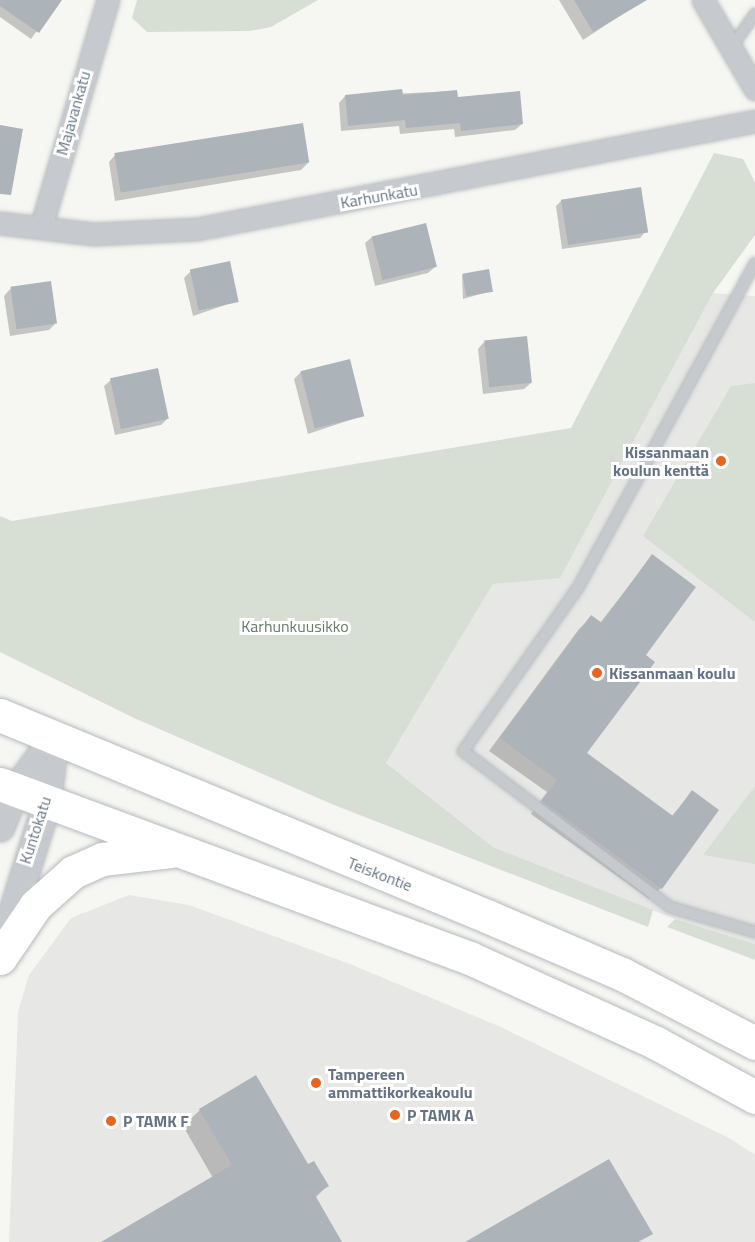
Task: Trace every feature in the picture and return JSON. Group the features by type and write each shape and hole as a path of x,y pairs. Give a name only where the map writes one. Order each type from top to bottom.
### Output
{"highway":[{"name":"Teiskontie","path":"0,715 530,934 755,1043"},
{"path":"8,787 483,964 656,1043 755,1097"},
{"path":"0,958 36,905 73,872 102,859 182,851"}],"street":[{"name":"Majavankatu","path":"41,227 108,0"},
{"path":"703,0 755,89"},
{"name":"Karhunkatu","path":"0,223 93,234 197,229 755,121"},
{"name":"Kuntokatu","path":"0,826 8,787 54,738"},
{"name":"Kuntokatu","path":"0,953 47,801 54,738"}],"lane":[{"path":"731,48 755,14"},
{"path":"755,263 577,589 463,751 670,907 755,932"}],"shaded area":[{"name":"Kissanmaan koulu","path":"713,293 755,296 755,944 675,919 493,847 386,763 493,584 560,577"},
{"name":"Tampereen ammattikorkeakoulu","path":"129,895 189,905 350,964 501,1027 731,1139 755,1155 755,1242 9,1242 18,1012 29,975 71,918"}],"green space":[{"path":"137,0 318,0 271,27 250,31 147,32 132,18"},
{"name":"Karhunkuusikko","path":"714,153 743,159 755,182 755,235 713,293 560,578 493,584 386,763 493,847 653,910 648,927 334,805 134,718 0,652 0,516 12,521 571,428"},
{"name":"Kissanmaan koulun kenttä","path":"755,383 755,622 643,536 731,386"},
{"path":"755,786 755,864 703,855"},
{"path":"675,919 755,944 755,960 667,927"}],"building":[{"path":"0,0 62,0 39,33 0,6"},
{"path":"574,0 647,0 593,32"},
{"path":"402,89 403,95 457,90 458,97 520,91 523,124 461,131 460,123 406,128 405,120 348,126 345,95"},
{"path":"303,123 309,163 121,192 114,153"},
{"path":"0,125 23,129 11,195 0,194"},
{"path":"641,187 648,232 568,245 561,200"},
{"path":"426,223 437,267 383,280 372,237"},
{"path":"230,261 239,302 199,311 190,270"},
{"path":"489,269 493,292 466,296 462,274"},
{"path":"51,281 57,324 16,329 10,287"},
{"path":"527,336 532,383 489,387 484,340"},
{"path":"350,359 364,416 315,429 301,371"},
{"path":"158,368 169,419 121,429 110,378"},
{"path":"652,554 696,587 646,655 655,662 587,753 673,816 692,790 719,810 662,889 542,801 557,780 500,738 591,615 602,623"},
{"path":"256,1075 308,1164 314,1161 329,1186 315,1195 342,1242 101,1242 232,1165 199,1109"},
{"path":"609,1159 653,1234 638,1242 465,1242"}],"place":[{"name":"Kissanmaan koulun kenttä","path":"721,461"},
{"name":"Kissanmaan koulu","path":"597,673"},
{"name":"Tampereen ammattikorkeakoulu","path":"316,1083"},
{"name":"P TAMK A","path":"395,1115"},
{"name":"P TAMK F","path":"111,1121"}]}
